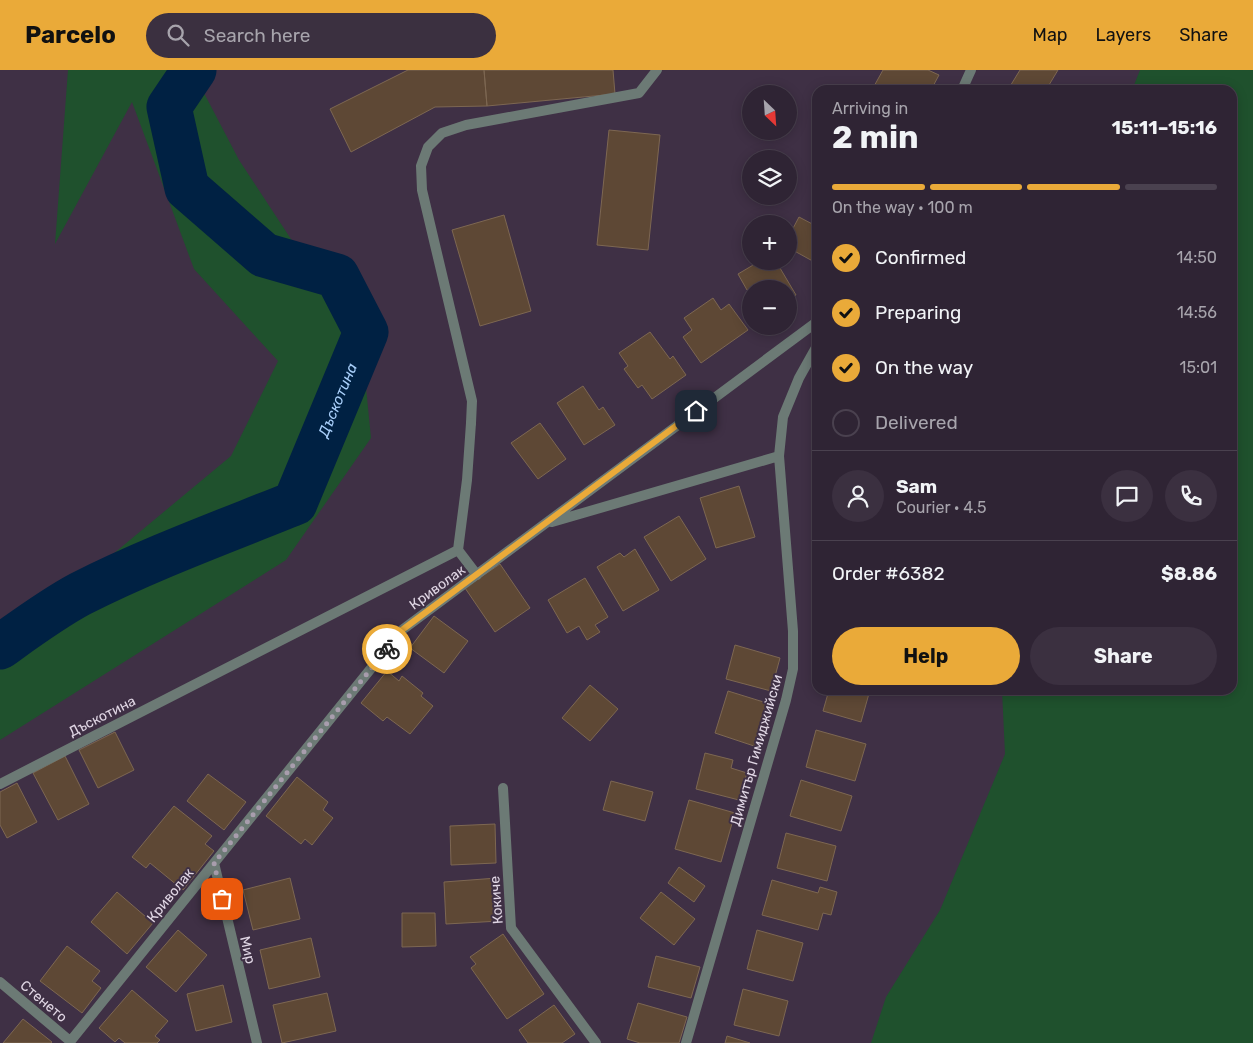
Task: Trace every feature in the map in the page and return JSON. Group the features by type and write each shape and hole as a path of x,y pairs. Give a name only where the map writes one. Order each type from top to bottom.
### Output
{"street":[{"path":"477,575 458,550 467,480 472,401 422,190 421,166 428,147 442,133 466,125 639,93 657,70"},
{"path":"964,85 971,70"},
{"name":"Криволак","path":"70,1042 402,630 812,325"},
{"name":"Димитър Гимиджийски","path":"686,1043 786,700 793,669 794,631 779,456 783,417 799,378 812,355"},
{"path":"545,524 779,456"},
{"name":"Дъскотина","path":"0,784 458,550"},
{"name":"Кокиче","path":"503,788 511,928 596,1043"},
{"name":"Мир","path":"214,863 257,1043"},
{"name":"Стенето","path":"0,982 70,1042"}],"green space":[{"path":"68,70 192,70 239,160 362,347 371,438 286,560 0,740 0,648 231,456 278,361 194,269 132,102 55,244"},
{"path":"1140,70 1253,70 1253,1043 871,1043 886,997 940,910 1005,754 1002,695 1237,695 1237,85 1134,85"}],"building":[{"path":"408,70 484,70 487,106 435,107 351,152 330,109"},
{"path":"484,70 613,70 615,94 487,106"},
{"path":"883,70 928,70 939,75 934,85 875,85"},
{"path":"1020,70 1058,70 1049,85 1011,85"},
{"path":"609,130 660,135 648,250 597,245"},
{"path":"504,215 531,311 480,326 452,230"},
{"path":"799,217 812,224 812,261 797,252 797,221"},
{"path":"745,270 781,270 787,280 742,281 738,274"},
{"path":"713,298 721,310 729,304 742,322 742,334 701,363 683,337 692,330 684,318"},
{"path":"650,332 670,359 673,356 686,375 652,399 642,385 638,388 624,369 628,366 619,353"},
{"path":"583,386 599,410 603,407 615,425 584,445 557,403"},
{"path":"540,423 566,459 538,479 511,443"},
{"path":"739,486 755,537 716,548 700,498"},
{"path":"679,516 706,559 671,581 644,537"},
{"path":"635,549 659,590 623,611 597,567 620,553 624,557"},
{"path":"500,564 530,608 495,632 465,588"},
{"path":"585,578 608,617 595,625 600,632 587,640 579,626 567,633 548,600"},
{"path":"434,616 468,641 444,673 410,648"},
{"path":"735,645 780,658 771,691 726,679"},
{"path":"387,671 399,681 402,676 423,693 421,696 433,706 410,734 387,717 383,721 361,703"},
{"path":"590,685 618,709 590,741 562,718"},
{"path":"728,691 770,704 757,747 715,733"},
{"path":"828,695 869,695 861,722 823,711"},
{"path":"816,730 866,744 855,781 806,767"},
{"path":"115,732 134,770 98,788 79,750"},
{"path":"705,753 733,760 731,768 747,773 739,800 696,789"},
{"path":"65,756 89,804 58,820 33,773"},
{"path":"208,774 246,802 224,830 187,801"},
{"path":"297,777 328,802 323,810 333,818 312,845 305,839 301,844 266,816"},
{"path":"801,780 852,796 841,831 790,816"},
{"path":"611,781 653,792 645,821 603,810"},
{"path":"17,783 37,822 7,838 0,825 0,792"},
{"path":"689,800 735,813 721,862 675,849"},
{"path":"174,806 212,836 205,844 214,851 183,890 150,863 146,868 132,857"},
{"path":"495,824 496,863 451,865 450,826"},
{"path":"786,833 836,846 827,881 777,868"},
{"path":"679,867 705,886 694,902 668,883"},
{"path":"290,878 300,919 253,930 243,890"},
{"path":"497,878 500,921 446,924 444,882"},
{"path":"772,880 818,893 820,887 837,892 831,915 823,913 818,930 762,915"},
{"path":"117,892 153,923 127,954 91,922"},
{"path":"661,892 695,919 674,945 640,918"},
{"path":"402,913 435,913 436,946 402,947"},
{"path":"178,930 207,955 176,992 146,967"},
{"path":"757,930 803,943 793,981 747,969"},
{"path":"503,934 544,994 507,1019 471,968 476,964 470,957"},
{"path":"311,938 320,977 269,989 260,950"},
{"path":"67,946 100,971 92,981 101,988 82,1013 40,981"},
{"path":"656,956 700,967 691,998 648,987"},
{"path":"223,985 232,1022 196,1031 187,994"},
{"path":"743,989 788,1001 779,1036 734,1025"},
{"path":"132,990 168,1021 155,1036 160,1040 157,1043 125,1043 119,1038 115,1042 99,1028"},
{"path":"327,993 336,1031 282,1043 273,1005"},
{"path":"638,1003 687,1017 679,1043 640,1043 627,1039"},
{"path":"554,1005 575,1034 562,1043 528,1043 519,1030"},
{"path":"23,1019 52,1042 3,1043"},
{"path":"727,1036 750,1043 725,1043"}],"waterway":[{"name":"Дъскотина","path":"0,647 59,606 106,581 186,546 295,503 366,332 337,276 264,255 187,188 169,107 194,70"}],"way so far":[{"path":"222,899 214,863 387,649"}],"route":[{"path":"387,649 402,630 696,411"}]}
